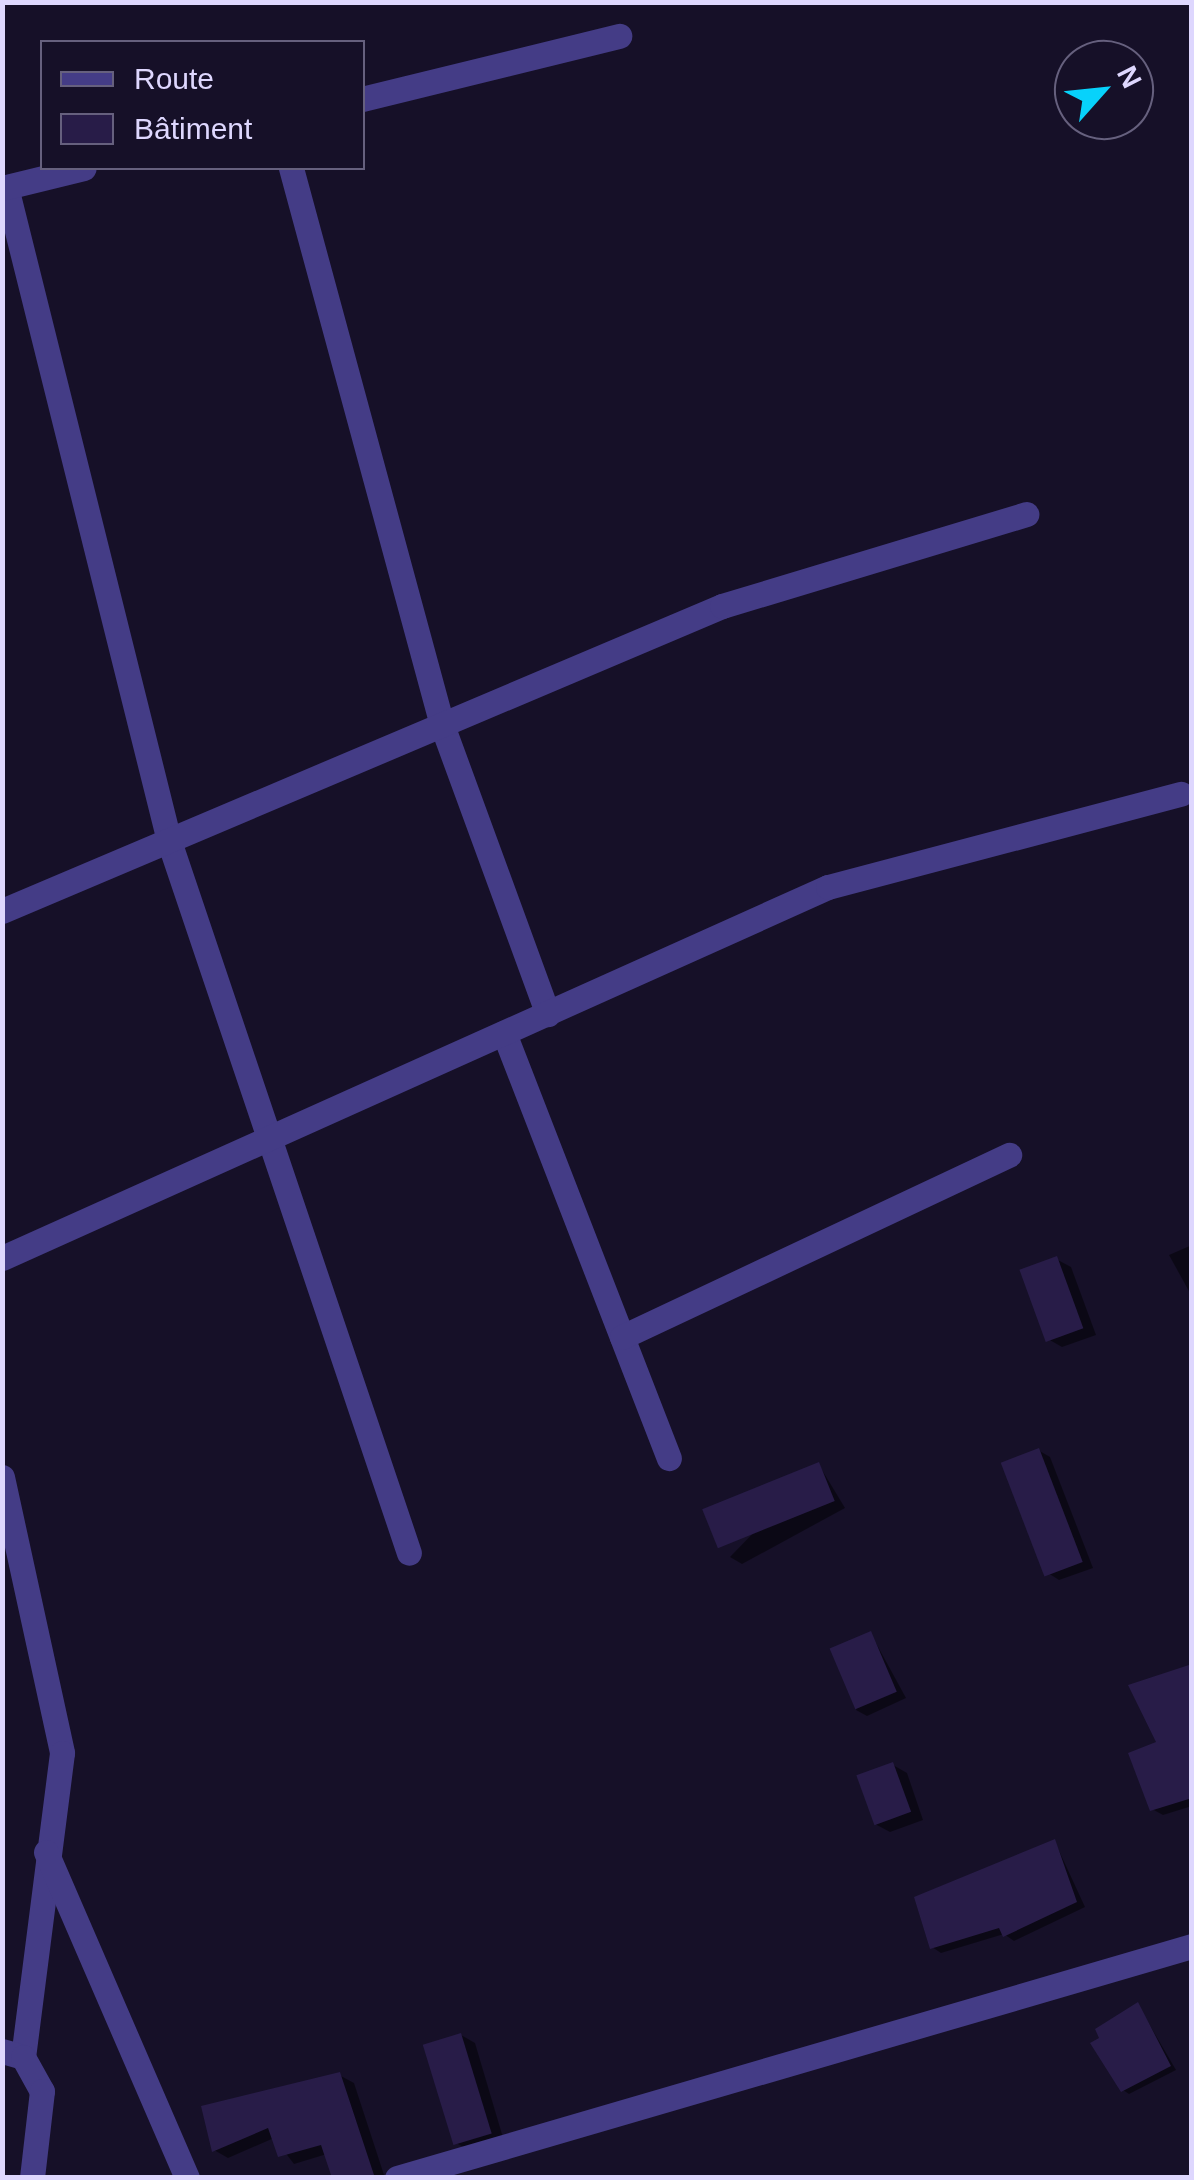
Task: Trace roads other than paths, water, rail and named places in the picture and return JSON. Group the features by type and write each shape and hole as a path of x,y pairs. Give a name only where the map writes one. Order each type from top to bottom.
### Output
{"street":[{"path":"365,98 619,36"},
{"path":"76,170 4,187 169,841 274,1136 409,1553"},
{"path":"293,170 442,725 548,1014"},
{"path":"2,912 722,606 1026,514"},
{"path":"2,1258 828,887 1181,794"},
{"path":"504,1033 669,1458"},
{"path":"622,1337 1009,1154"},
{"path":"2,1477 62,1753 12,2054 42,2091 32,2178"},
{"path":"45,1850 187,2178"},
{"path":"397,2178 1192,1946"}]}
